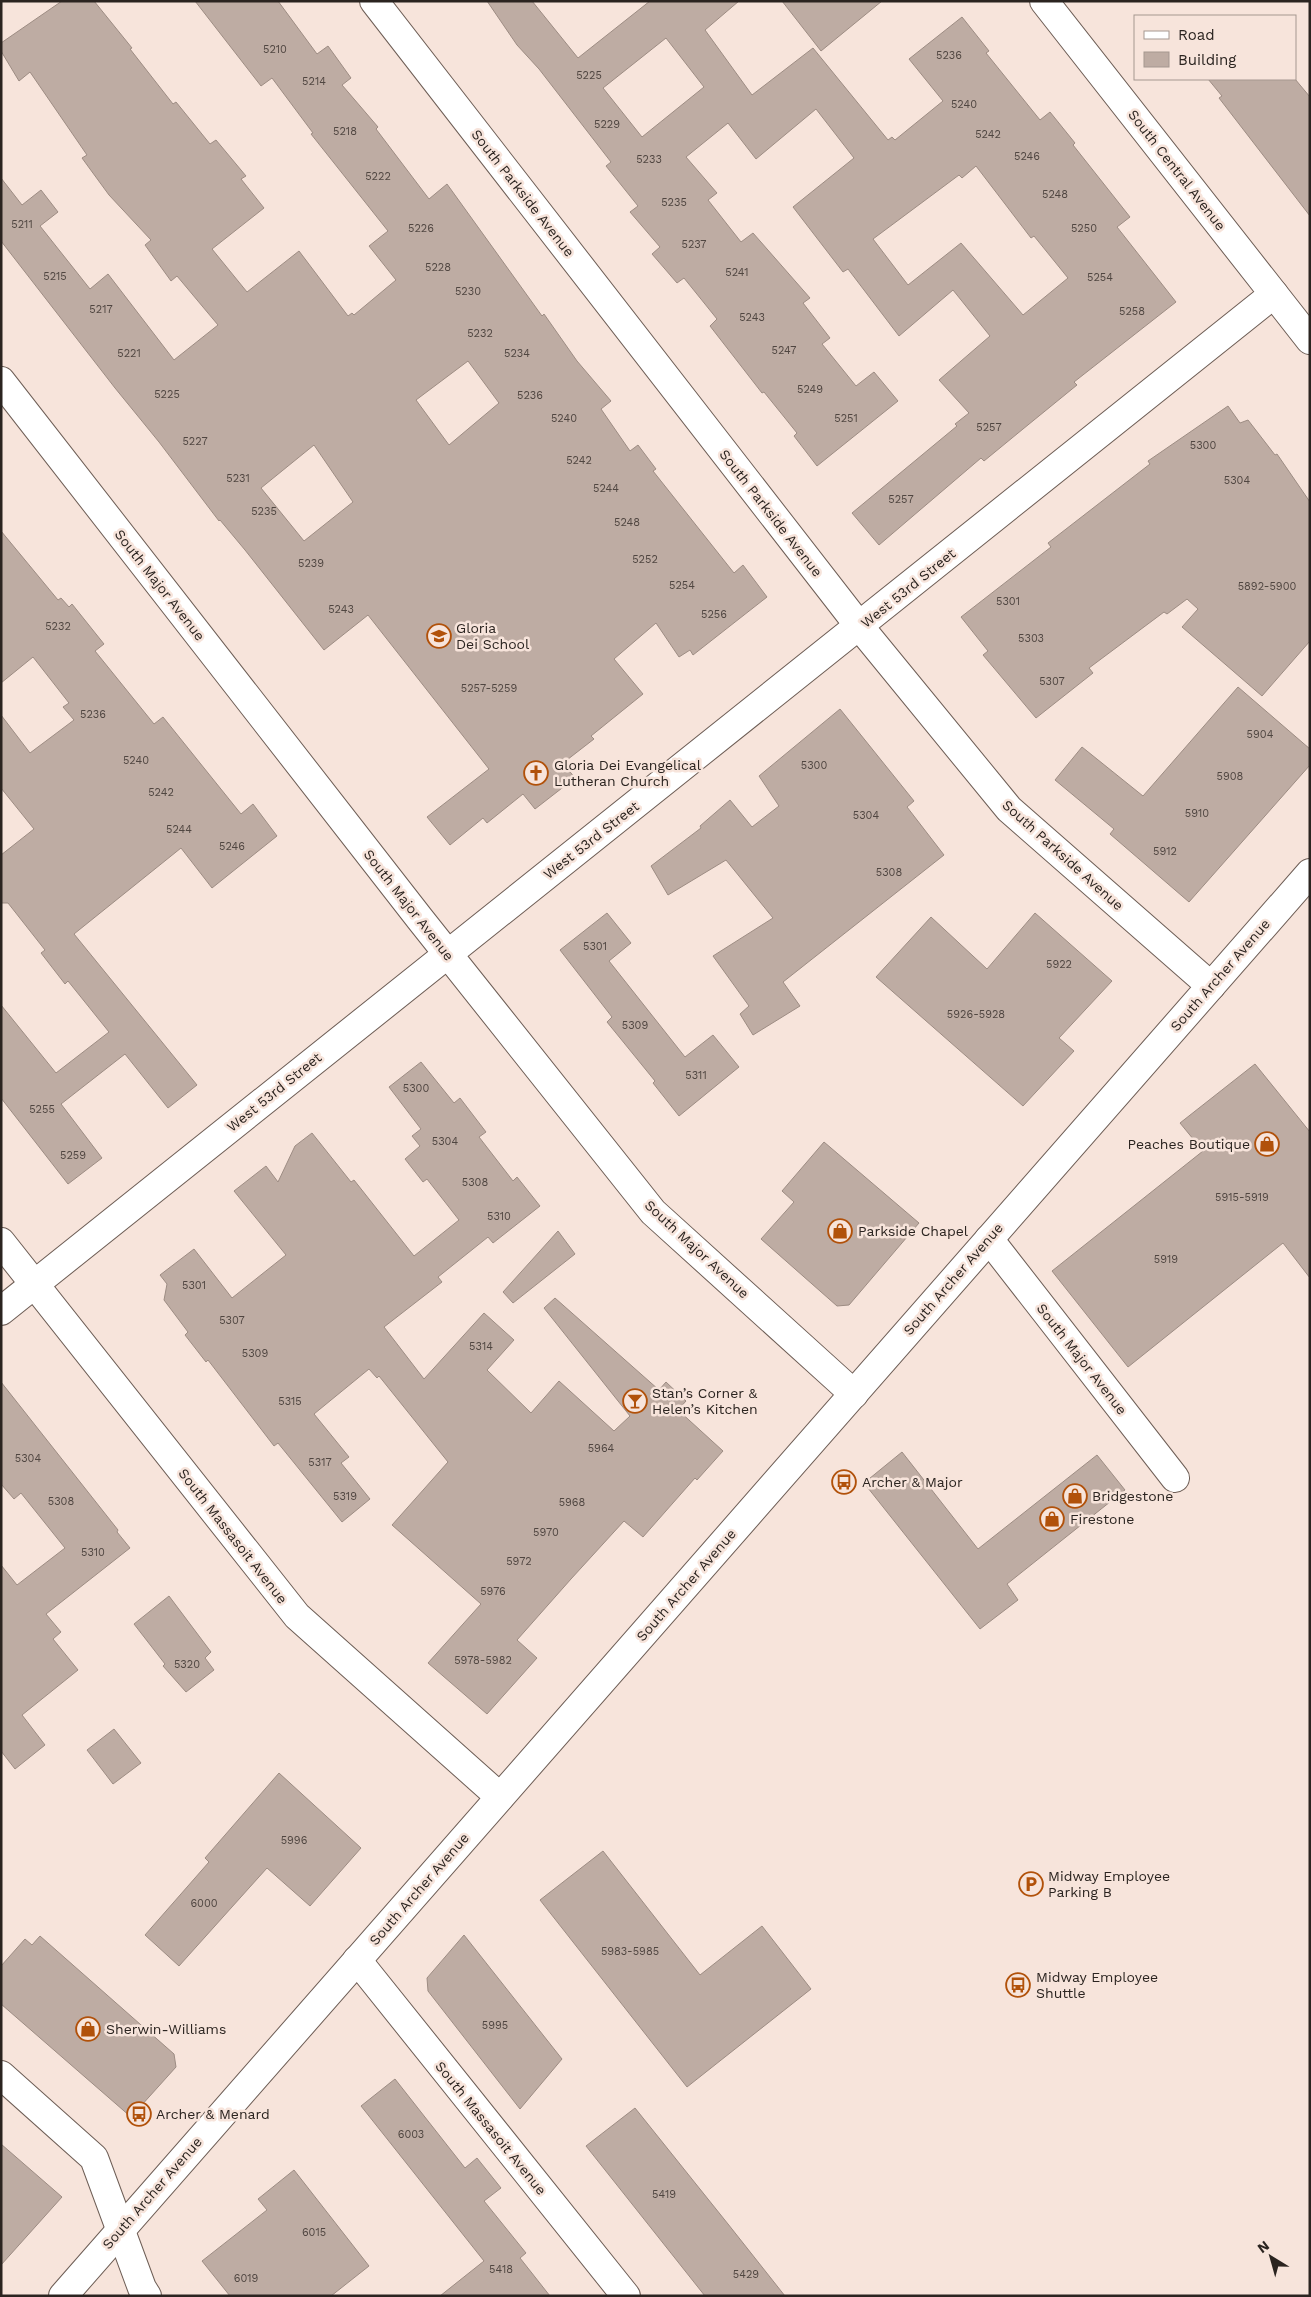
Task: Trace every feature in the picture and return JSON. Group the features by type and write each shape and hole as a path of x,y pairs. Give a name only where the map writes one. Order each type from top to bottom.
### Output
{"street":[{"name":"South Parkside Avenue","path":"374,1 860,627 1009,809 1211,986"},
{"name":"South Central Avenue","path":"1044,1 1310,340"},
{"name":"West 53rd Street","path":"1,1311 860,627 1274,294"},
{"name":"South Major Avenue","path":"1,381 447,954 653,1212 854,1394"},
{"name":"South Archer Avenue","path":"63,2296 1310,873"},
{"name":"South Major Avenue","path":"989,1239 1175,1478"},
{"name":"South Massasoit Avenue","path":"1,1242 296,1616 500,1798"},
{"name":"South Massasoit Avenue","path":"357,1960 626,2296"},
{"path":"1,2075 94,2158 142,2288 148,2296"}],"building":[{"path":"62,1 94,1 132,48 130,49 173,104 176,102 210,144 216,140 246,176 241,179 264,208 212,249 247,292 299,251 348,316 352,313 354,315 396,280 369,246 388,231 311,134 313,133 272,78 261,86 195,1 278,1 317,54 328,46 351,78 342,85 378,127 376,129 429,199 447,184 542,316 544,314 577,361 611,401 601,409 630,451 638,445 656,469 653,471 734,573 743,565 767,597 693,655 690,650 679,657 656,623 614,659 643,694 591,736 594,739 563,763 575,778 535,809 523,794 487,823 483,818 450,845 427,817 489,769 368,615 324,650 245,550 219,521 1,241 1,178 22,205 41,190 58,212 40,226 90,289 108,274 174,360 218,325 177,276 171,281 145,245 151,240 109,195 82,158 87,155 30,72 19,81 1,51 1,43","holes":["468,361 499,403 449,445 416,400","314,445 353,502 304,541 261,488"]},
{"path":"487,1 532,1 578,58 650,1 739,1 705,30 752,95 813,48 888,140 892,137 895,140 943,101 909,59 962,17 989,51 986,53 1040,120 1050,112 1075,143 1073,145 1130,217 1117,227 1176,302 1074,382 1077,385 984,461 981,458 879,545 852,513 957,426 955,424 969,413 939,380 990,336 953,290 899,336 848,269 843,272 793,207 854,158 816,109 756,159 728,123 686,157 717,193 708,200 741,242 753,233 810,298 803,303 830,338 822,344 856,386 874,372 898,401 817,466 794,436 797,433 764,392 762,393 710,326 717,319 684,278 677,283 652,254 660,247 630,212 638,206 606,166 611,162 539,69 517,45","holes":["666,38 704,87 642,137 603,88","976,166 1031,238 1034,236 1068,278 1023,315 961,243 908,285 873,239 959,175 962,178"]},
{"path":"782,1 882,1 821,51"},
{"path":"1209,80 1296,80 1310,97 1310,216 1219,98 1222,96"},
{"path":"1228,406 1240,423 1248,420 1275,455 1277,454 1310,502 1310,641 1262,696 1182,627 1198,609 1187,599 1167,614 1164,612 1089,668 1093,673 1036,718 983,655 988,651 961,617 1051,547 1048,543 1150,464 1148,461"},
{"path":"1,531 58,600 61,598 69,607 72,604 104,644 95,651 154,724 163,717 241,814 253,804 277,836 212,888 181,848 74,934 197,1085 168,1108 125,1054 61,1104 102,1158 68,1184 1,1098 1,1005 56,1073 109,1032 68,981 65,984 41,953 45,950 8,903 1,903 1,855 34,829 1,788 1,715 30,753 74,720 63,707 69,703 33,657 1,683"},
{"path":"1238,687 1310,749 1310,765 1189,902 1110,834 1114,829 1055,780 1082,747 1143,796"},
{"path":"840,709 914,801 907,807 944,855 783,982 800,1006 753,1035 740,1014 749,1006 713,956 773,918 726,860 668,895 651,866 701,828 700,826 730,800 752,827 779,806 759,776"},
{"path":"607,913 631,943 609,961 685,1057 713,1035 739,1067 679,1116 653,1083 655,1081 607,1022 612,1017 560,950"},
{"path":"1035,913 1112,981 1059,1038 1074,1051 1023,1106 876,977 931,917 987,969"},
{"path":"421,1062 454,1103 460,1098 486,1132 479,1137 513,1181 517,1177 540,1206 493,1243 488,1237 438,1277 442,1282 384,1327 424,1379 484,1313 514,1340 487,1370 531,1413 559,1381 614,1431 630,1416 544,1308 555,1298 659,1390 666,1382 686,1401 678,1410 723,1451 697,1480 695,1478 643,1537 624,1521 571,1579 517,1640 537,1658 487,1714 428,1663 481,1604 392,1525 448,1462 379,1376 377,1378 369,1369 314,1414 349,1457 341,1463 370,1499 342,1522 278,1443 274,1446 208,1360 206,1362 185,1335 188,1332 164,1300 167,1284 160,1275 194,1249 232,1298 286,1255 234,1191 266,1166 278,1182 295,1146 312,1133 351,1182 354,1180 414,1256 459,1220 427,1179 423,1182 405,1159 420,1146 412,1136 421,1129 389,1087"},
{"path":"1255,1064 1310,1132 1310,1278 1283,1243 1128,1367 1052,1271 1203,1151 1180,1123"},
{"name":"Parkside Chapel","path":"824,1142 919,1223 849,1305 837,1306 761,1239 794,1202 782,1191"},
{"path":"558,1231 575,1254 513,1303 503,1292"},
{"path":"1,1382 118,1530 117,1532 130,1548 46,1614 61,1632 53,1639 78,1670 22,1715 45,1745 15,1769 1,1751 1,1565 17,1585 65,1548 21,1493 14,1499 1,1484"},
{"name":"Firestone","path":"902,1452 978,1549 1097,1455 1125,1490 1007,1584 1018,1600 980,1629 864,1483"},
{"path":"169,1596 211,1652 205,1658 214,1670 186,1692 163,1666 165,1664 134,1624"},
{"path":"114,1729 141,1763 113,1784 87,1750"},
{"path":"279,1773 361,1848 310,1906 267,1868 179,1966 145,1935 209,1862 205,1858"},
{"path":"603,1851 700,1975 762,1926 811,1989 687,2087 540,1900"},
{"path":"464,1935 562,2059 520,2109 428,1991 427,1978"},
{"name":"Sherwin-Williams","path":"40,1936 174,2054 176,2067 131,2117 1,2004 1,1966 25,1939 32,1945"},
{"path":"395,2079 465,2168 477,2158 501,2188 484,2201 526,2253 520,2258 550,2296 440,2296 484,2261 361,2106"},
{"path":"635,2108 785,2296 705,2296 586,2146"},
{"path":"1,2144 62,2197 1,2265"},
{"path":"294,2170 369,2266 331,2296 230,2296 202,2261 267,2210 258,2199"}],"place":[{"name":"Gloria Dei School","path":"439,636"},
{"name":"Gloria Dei Evangelical Lutheran Church","path":"536,773"},
{"name":"Peaches Boutique","path":"1267,1144"},
{"name":"Parkside Chapel","path":"840,1231"},
{"name":"Stan’s Corner & Helen’s Kitchen","path":"635,1401"},
{"name":"Archer & Major","path":"844,1482"},
{"name":"Bridgestone","path":"1075,1496"},
{"name":"Firestone","path":"1052,1519"},
{"name":"Midway Employee Parking B","path":"1031,1884"},
{"name":"Midway Employee Shuttle","path":"1018,1985"},
{"name":"Sherwin-Williams","path":"88,2029"},
{"name":"Archer & Menard","path":"139,2114"}]}
